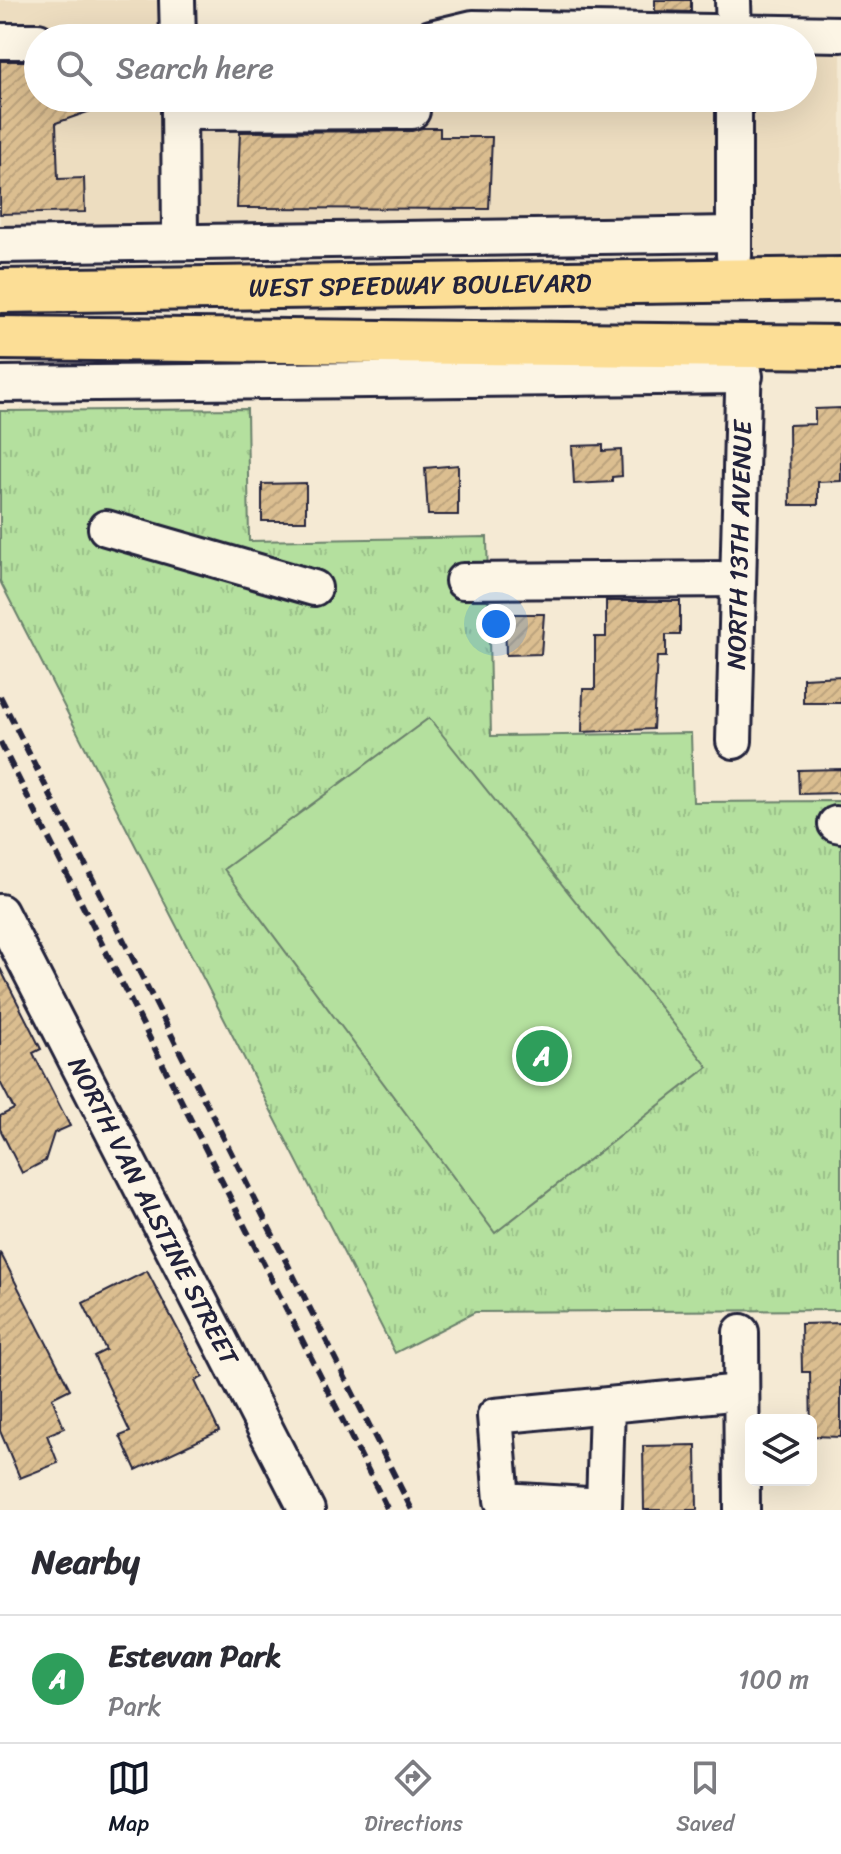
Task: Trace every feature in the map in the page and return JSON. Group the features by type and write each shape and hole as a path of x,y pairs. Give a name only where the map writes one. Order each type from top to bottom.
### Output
{"main road":[{"name":"WEST SPEEDWAY BOULEVARD","path":"0,291 841,279"},
{"name":"WEST SPEEDWAY BOULEVARD","path":"0,338 744,362 841,347"}],"street":[{"path":"177,0 178,24"},
{"path":"817,32 841,34"},
{"path":"0,41 24,41"},
{"path":"179,112 180,242"},
{"path":"734,112 734,281"},
{"name":"WEST SPEEDWAY BOULEVARD","path":"0,245 734,234"},
{"name":"WEST SPEEDWAY BOULEVARD","path":"0,384 744,362"},
{"name":"NORTH 13TH AVENUE","path":"734,741 744,362"},
{"path":"106,528 314,588"},
{"path":"463,581 738,579"},
{"name":"NORTH VAN ALSTINE STREET","path":"0,912 307,1510"},
{"path":"741,1332 742,1510"},
{"path":"607,1406 741,1392"}],"shaded area":[{"path":"0,0 160,0 161,24 24,24 24,112 162,112 164,239 0,239"},
{"path":"841,31 841,267 753,269 750,226 188,240 187,112 817,112 817,35"}],"green space":[{"path":"247,409 249,541 487,537 491,736 691,733 693,802 841,801 841,1310 475,1312 395,1353 0,581 0,411"},
{"path":"429,718 708,1067 495,1233 224,869"}],"building":[{"path":"655,0 691,0 691,12 655,11"},
{"path":"0,61 24,61 24,112 87,112 56,123 58,179 84,178 85,212 0,214"},
{"path":"440,128 440,137 492,137 489,209 237,208 240,132 412,131"},
{"path":"841,408 841,481 818,482 818,505 790,505 789,425 815,424 815,409"},
{"path":"603,445 603,451 621,450 622,476 612,477 612,482 574,484 572,446"},
{"path":"458,465 458,515 428,515 425,468"},
{"path":"306,483 306,521 262,521 262,484"},
{"path":"606,601 680,601 680,635 666,635 666,657 657,657 653,729 582,732 583,689 595,689 595,637 606,637"},
{"path":"505,614 544,614 541,654 506,655"},
{"path":"841,676 841,703 803,703 803,678"},
{"path":"841,769 841,793 799,794 798,770"},
{"path":"0,968 41,1049 33,1053 70,1126 54,1133 45,1161 22,1173 0,1129 0,1116 14,1109 0,1082"},
{"path":"0,1252 70,1389 52,1398 64,1428 47,1435 58,1463 20,1478 0,1431"},
{"path":"147,1271 203,1377 195,1381 219,1431 136,1470 120,1436 130,1432 94,1356 106,1350 83,1303"},
{"path":"841,1323 841,1437 817,1436 817,1414 811,1414 810,1372 802,1372 801,1324"},
{"path":"696,1445 697,1510 644,1510 643,1446"}],"railway":[{"path":"0,696 412,1510"},
{"path":"0,742 388,1510"}],"place":[{"name":"Estevan Park","path":"542,1056"}]}
